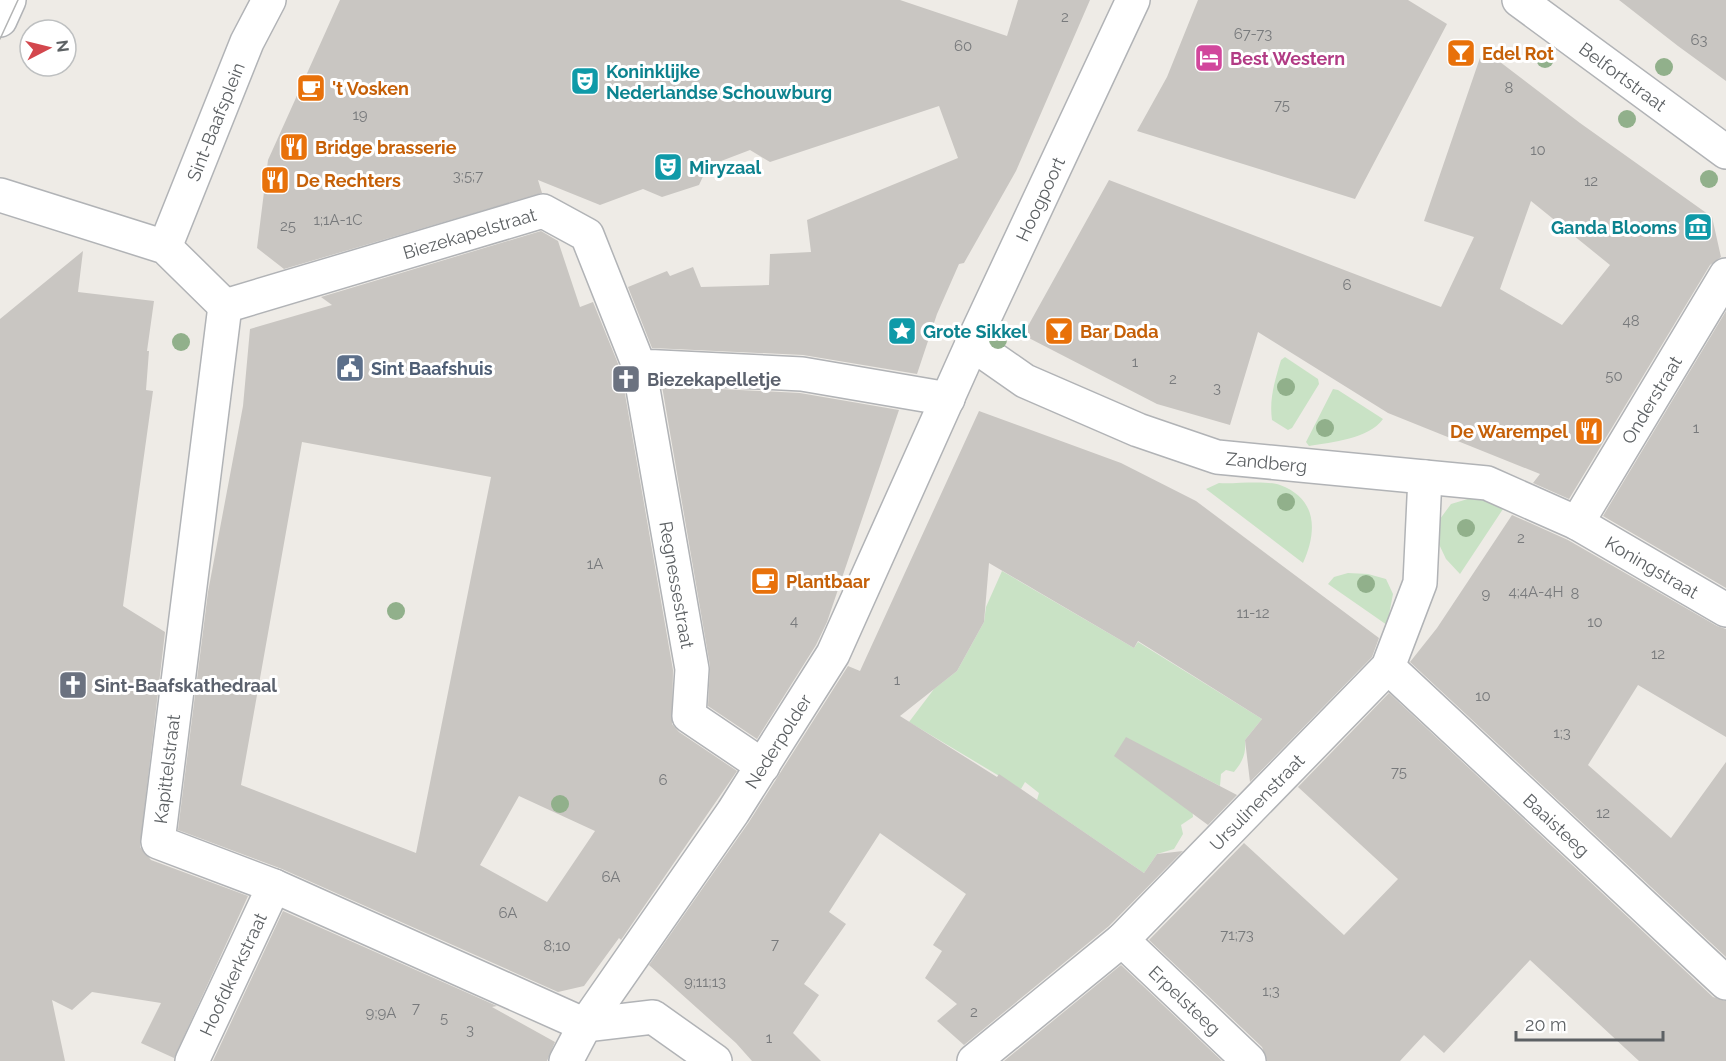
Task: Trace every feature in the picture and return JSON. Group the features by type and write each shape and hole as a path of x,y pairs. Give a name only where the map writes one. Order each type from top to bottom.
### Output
{"street":[{"path":"0,20 9,0"},
{"name":"Sint-Baafsplein","path":"165,247 246,42 269,0"},
{"name":"Hoogpoort","path":"948,399 1133,0"},
{"name":"Belfortstraat","path":"1519,0 1726,152"},
{"path":"0,195 165,247 225,306"},
{"name":"Biezekapelstraat","path":"225,306 543,211 587,235 639,366"},
{"name":"Onderstraat","path":"1577,523 1726,275"},
{"name":"Kapittelstraat","path":"225,306 158,842 274,886 585,1025"},
{"name":"Zandberg","path":"972,344 1025,381 1138,430 1217,457 1487,483 1577,523"},
{"path":"639,366 802,374 948,399"},
{"name":"Regnessestraat","path":"639,366 692,669 689,716 763,766"},
{"name":"Nederpolder","path":"566,1061 585,1025 763,766 833,654 948,399"},
{"name":"Ursulinenstraat","path":"974,1061 1122,940 1388,667 1420,583 1425,477"},
{"name":"Koningstraat","path":"1577,523 1726,610"},
{"name":"Baaisteeg","path":"1388,667 1726,983"},
{"name":"Hoofdkerkstraat","path":"192,1061 274,886"},
{"name":"Erpelsteeg","path":"1122,940 1249,1061"},
{"path":"585,1025 653,1017 715,1061"}],"green space":[{"path":"1285,357 1318,379 1319,384 1292,428 1288,430 1272,420 1271,412 1275,382 1281,360"},
{"path":"1333,389 1383,419 1377,426 1359,435 1309,446 1306,442"},
{"path":"1259,482 1280,485 1302,499 1308,508 1312,528 1311,540 1303,563 1206,489 1219,483"},
{"path":"1471,498 1486,500 1503,509 1460,574 1446,559 1437,540 1440,519 1451,504"},
{"path":"1002,571 1134,648 1138,642 1262,719 1245,740 1242,761 1237,768 1234,772 1226,770 1221,774 1220,786 1189,770 1193,817 1181,825 1183,834 1174,849 1157,854 1144,873 1037,800 1039,793 1025,782 1021,789 909,722 934,689 957,671 984,622 986,607"},
{"path":"1348,573 1368,574 1386,579 1393,594 1387,625 1328,584 1334,577"}],"building":[{"path":"340,0 900,0 1007,36 1018,0 1090,0 1016,171 964,263 959,264 937,314 917,374 803,355 652,348 628,287 667,271 670,276 693,267 701,287 769,285 770,254 811,252 807,220 958,158 939,106 770,162 750,150 708,166 699,185 662,197 643,189 600,205 538,180 542,193 284,269 257,248 268,160"},
{"path":"1198,0 1408,0 1447,24 1355,199 1137,131 1167,77"},
{"path":"1619,0 1726,0 1726,81 1678,46"},
{"path":"1483,49 1580,123 1712,217 1721,257 1710,265 1569,499 1533,483 1540,474 1388,413 1258,332 1230,425 1157,404 1023,335 1109,180 1441,307 1474,237 1424,221","holes":["1531,201 1610,265 1562,325 1500,289"]},
{"path":"541,231 558,241 580,307 593,302 621,371 673,670 672,724 679,732 737,771 621,940 619,938 584,986 558,992 282,869 178,830 208,592 243,406 250,329 332,305 321,297","holes":["302,442 491,477 416,853 241,785","519,796 595,831 547,902 480,865"]},
{"name":"Sint-Baafskathedraal","path":"83,251 78,292 154,301 147,351 149,351 146,390 153,391 123,606 165,632 140,847 151,860 248,896 174,1058 141,1043 161,1003 92,992 72,1010 52,1000 65,1061 0,1061 0,319"},
{"path":"1726,311 1726,588 1603,516"},
{"path":"662,386 800,393 899,410 827,622 816,645 757,739 708,706 710,666"},
{"path":"979,411 1121,463 1196,501 1379,638 1372,657 1250,782 1245,740 1262,719 1138,641 1134,648 989,563 984,622 957,671 900,716 997,777 999,774 1144,873 1157,854 1183,851 1109,926 964,1045 937,1021 957,1004 925,978 942,951 933,945 966,894 880,833 829,912 846,924 804,984 819,995 793,1033 821,1061 752,1061 736,1043 649,965 749,822 848,666 860,671"},
{"path":"1512,515 1568,540 1717,626 1726,629 1726,737 1638,685 1588,765 1671,838 1726,762 1726,957 1410,662 1437,628"},
{"path":"1389,693 1713,997 1726,1001 1726,1061 1639,1061 1530,960 1444,1053 1424,1035 1400,1061 1267,1061 1262,1047 1149,940 1244,843 1344,935 1398,879 1298,787"},
{"path":"1126,737 1237,795 1208,825 1114,756"},
{"path":"283,911 497,1006 492,1007 555,1042 547,1061 213,1061"},
{"path":"1121,965 1222,1061 1004,1061"}],"tram line":[{"path":"0,39 18,0"}],"place":[{"name":"Edel Rot","path":"1461,53"},
{"name":"Best Western","path":"1209,58"},
{"name":"Koninklijke Nederlandse Schouwburg","path":"585,81"},
{"name":"'t Vosken","path":"311,88"},
{"name":"Bridge brasserie","path":"294,147"},
{"name":"Miryzaal","path":"668,167"},
{"name":"De Rechters","path":"275,180"},
{"name":"Ganda Blooms","path":"1698,227"},
{"name":"Grote Sikkel","path":"902,331"},
{"name":"Bar Dada","path":"1059,331"},
{"name":"Sint Baafshuis","path":"350,368"},
{"name":"Biezekapelletje","path":"626,379"},
{"name":"De Warempel","path":"1589,431"},
{"name":"Plantbaar","path":"765,581"},
{"name":"Sint-Baafskathedraal","path":"73,685"}]}
